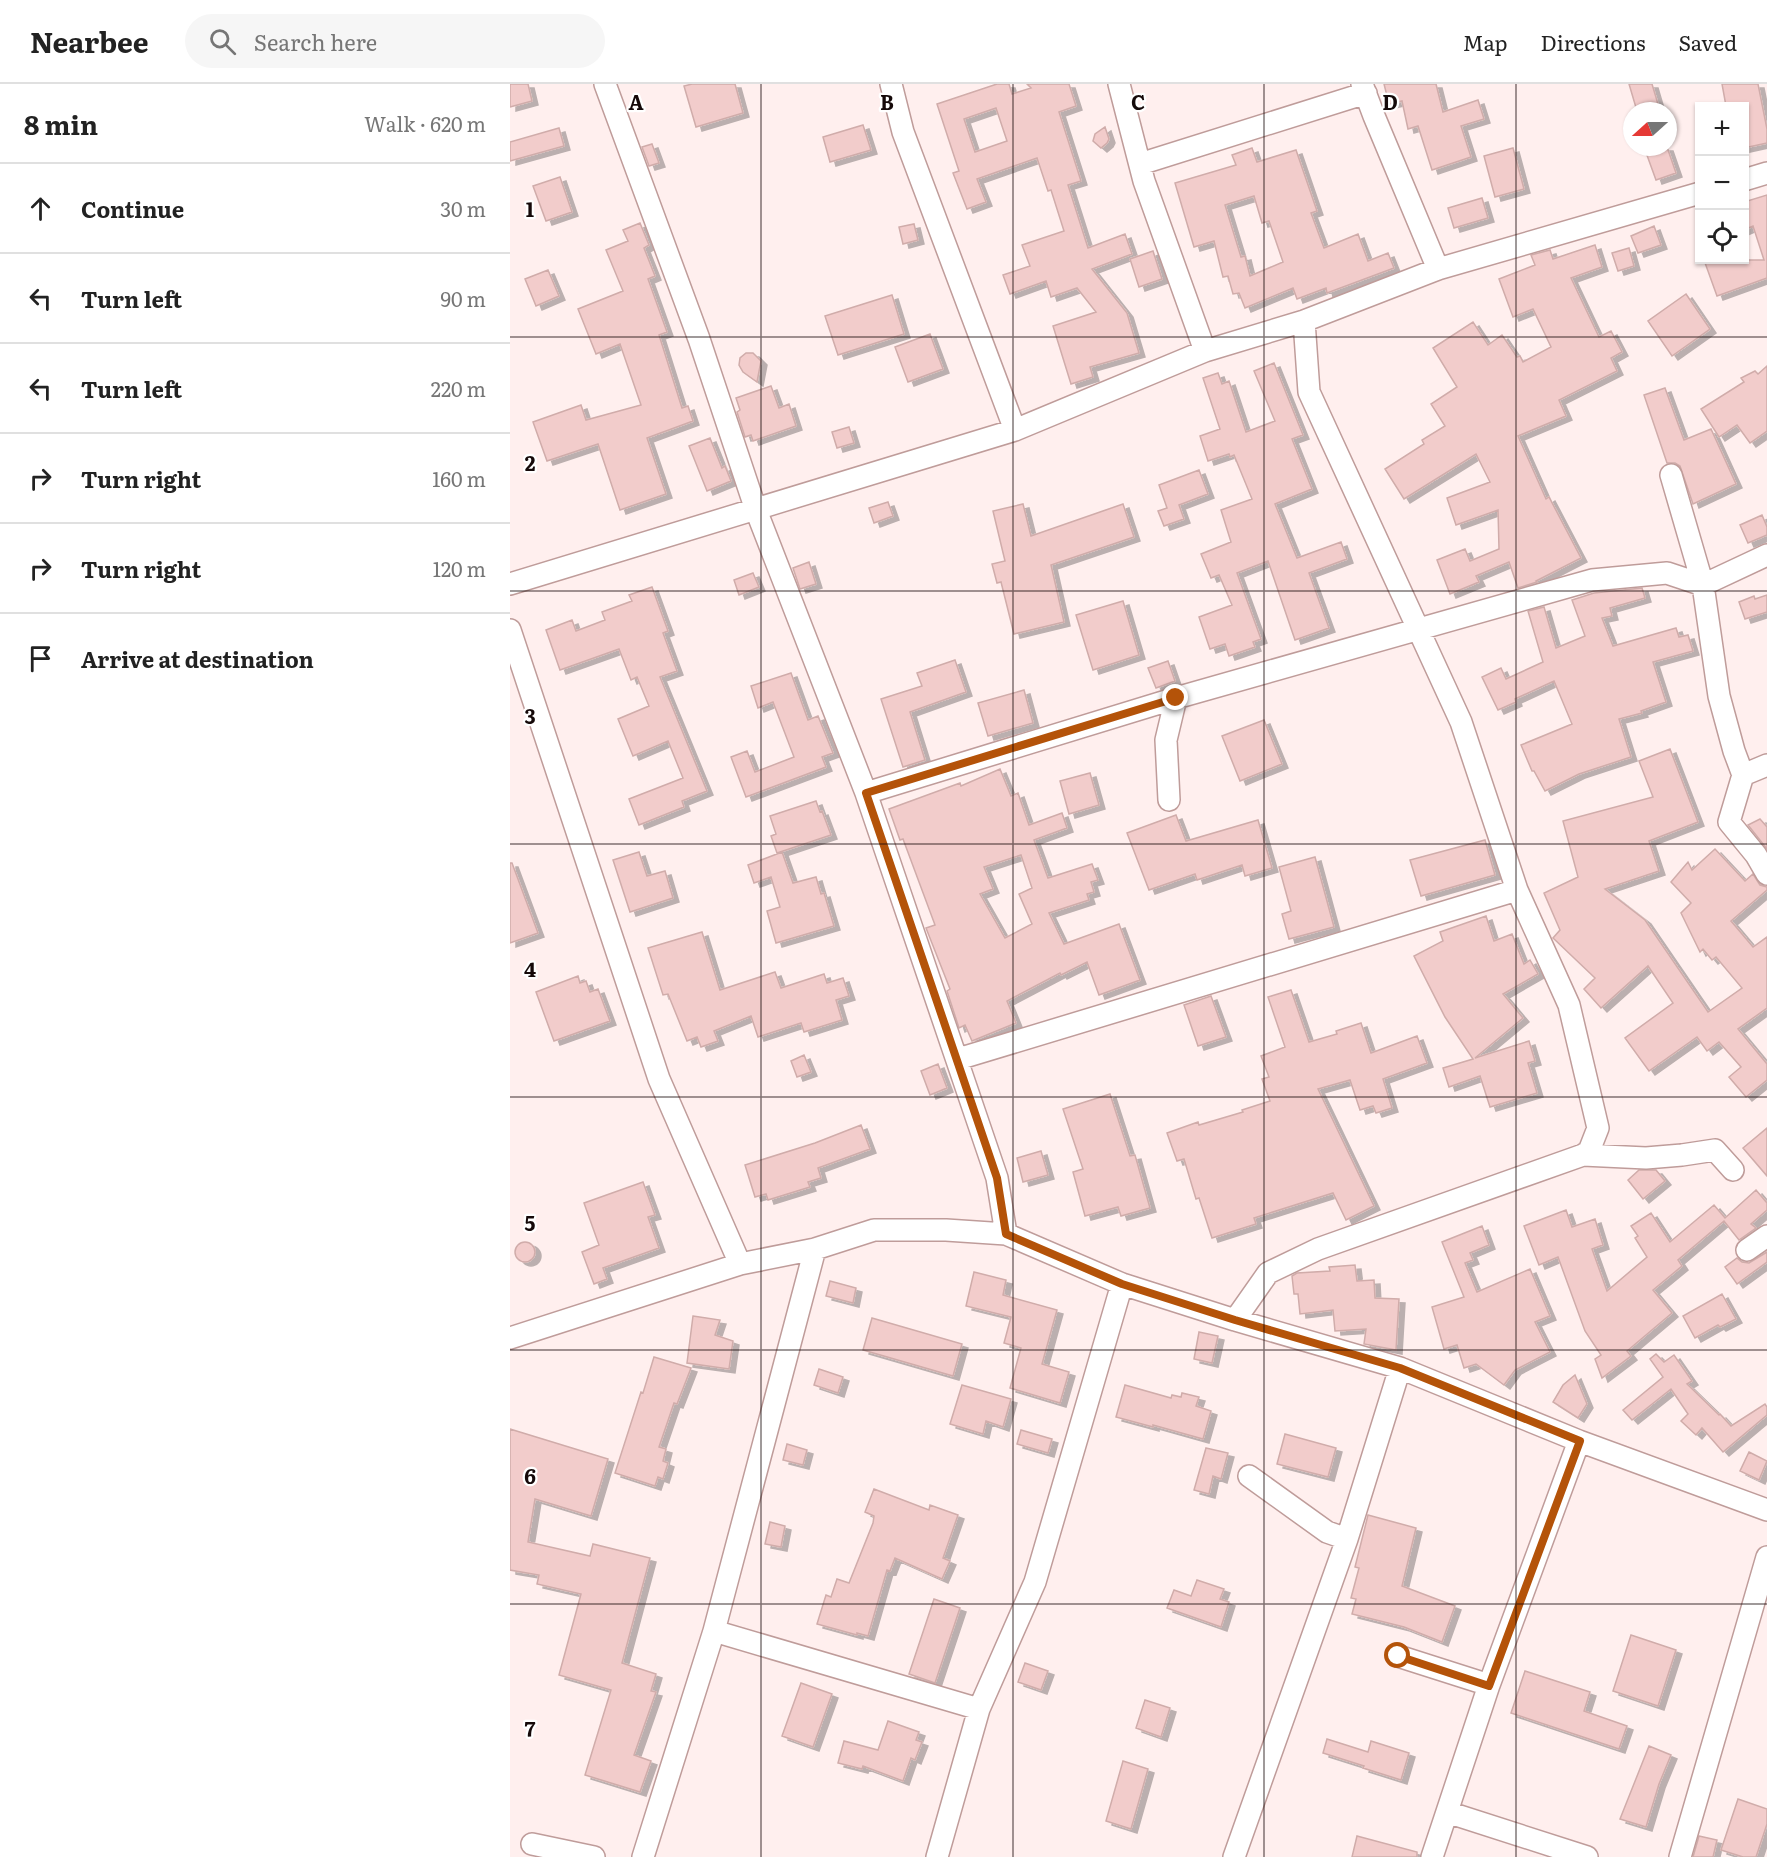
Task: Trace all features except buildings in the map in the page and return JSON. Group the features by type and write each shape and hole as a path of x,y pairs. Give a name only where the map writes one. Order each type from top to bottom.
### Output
{"street":[{"path":"605,84 699,339 756,510 866,793 997,1178 1006,1234"},
{"path":"891,84 903,132 1015,430"},
{"path":"1119,84 1140,164 1206,351"},
{"path":"1140,164 1364,89 1438,269"},
{"path":"1749,178 1767,173"},
{"path":"510,584 1015,430 1206,351 1304,321 1438,269 1695,194"},
{"path":"1235,1320 1268,1273 1318,1249 1582,1155 1589,1151 1598,1128 1569,1005 1517,890 1461,722 1420,629 1308,392 1304,321"},
{"path":"1671,476 1703,585 1719,696 1743,775 1729,822 1756,855 1767,874"},
{"path":"866,793 1176,698 1592,580 1667,573 1703,585 1767,555"},
{"path":"510,630 659,1079 740,1264"},
{"path":"1169,800 1166,740 1176,698"},
{"path":"1743,775 1767,765"},
{"path":"958,1059 1517,890"},
{"path":"1582,1155 1646,1158 1715,1150 1733,1170"},
{"path":"510,1338 740,1264 815,1249 874,1230 946,1230 1006,1234 1122,1284 1400,1368 1580,1441 1767,1510"},
{"path":"1747,1250 1767,1236"},
{"path":"643,1857 714,1631 815,1249"},
{"path":"937,1857 979,1709 1035,1582 1122,1284"},
{"path":"1234,1857 1347,1539 1400,1368"},
{"path":"1432,1857 1489,1686 1580,1441"},
{"path":"1249,1476 1327,1532 1347,1539"},
{"path":"1680,1857 1767,1557"},
{"path":"714,1631 979,1709"},
{"path":"1398,1656 1489,1686"},
{"path":"1447,1812 1587,1857"},
{"path":"532,1844 594,1857"}],"route":[{"path":"1176,698 866,793 997,1178 1006,1234 1122,1284 1400,1368 1580,1441 1489,1686 1398,1656"}]}
